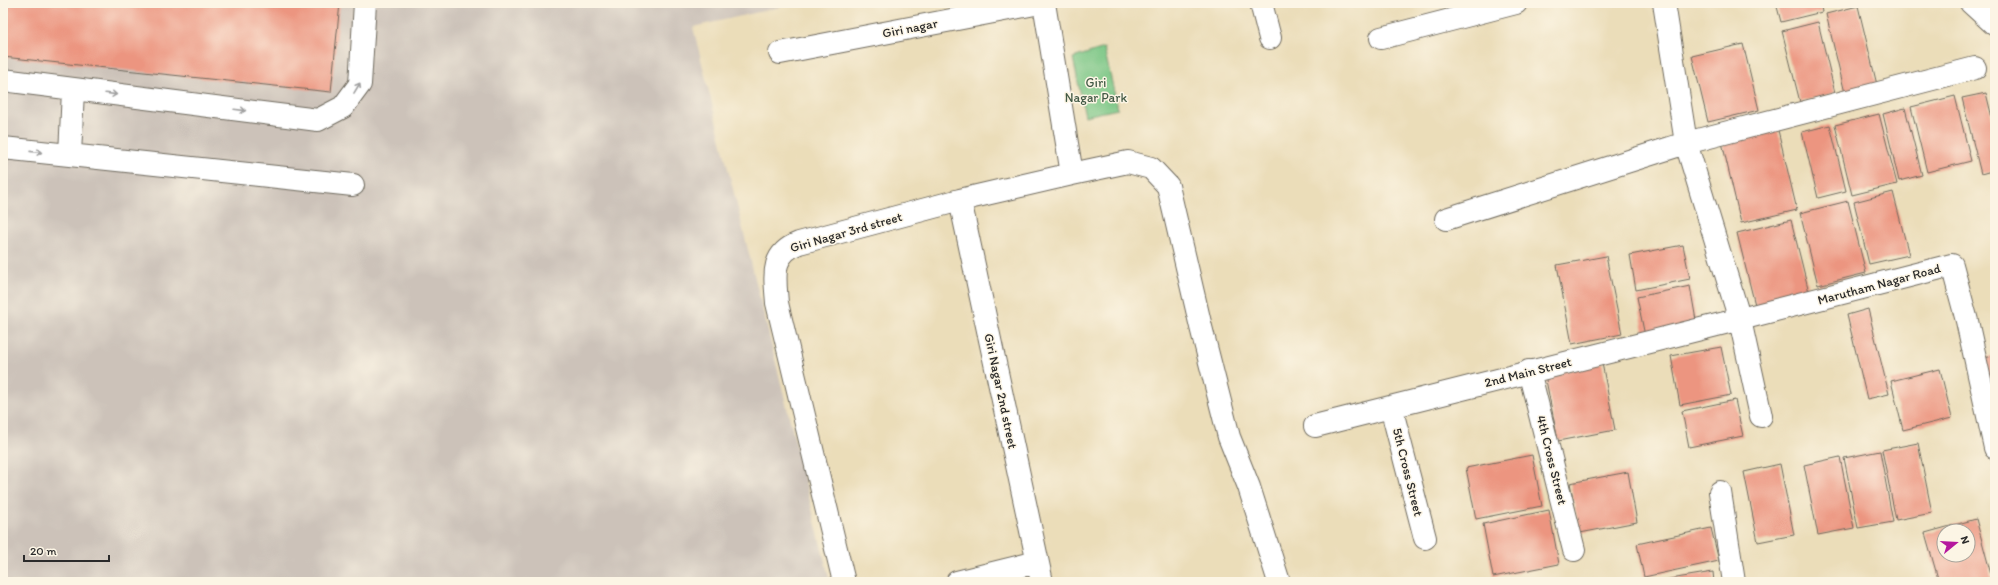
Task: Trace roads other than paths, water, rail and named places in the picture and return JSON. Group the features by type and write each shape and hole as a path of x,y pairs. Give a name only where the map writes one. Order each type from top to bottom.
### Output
{"street":[{"path":"3,80 318,120 343,107 360,84 365,3"},
{"name":"Giri nagar","path":"780,53 1040,3"},
{"path":"1044,3 1072,174"},
{"path":"1261,3 1270,38"},
{"path":"1381,38 1516,3"},
{"path":"1664,3 1686,143 1740,320 1761,416"},
{"path":"1971,3 1995,25"},
{"path":"1446,220 1686,143 1975,68"},
{"path":"70,155 73,90"},
{"path":"3,148 354,186"},
{"name":"Giri Nagar 3rd street","path":"844,582 778,303 775,280 776,266 780,255 788,247 799,243 960,200 1128,162 1151,168 1168,186 1201,327 1230,437 1249,487 1279,582"},
{"name":"Giri Nagar 2nd street","path":"960,200 1039,572"},
{"name":"Marutham Nagar Road","path":"1740,320 1952,265 1967,321 1995,448"},
{"name":"2nd Main Street","path":"1315,426 1529,371 1740,320"},
{"name":"4th Cross Street","path":"1529,371 1574,550"},
{"name":"5th Cross Street","path":"1391,407 1425,538"},
{"path":"1720,492 1734,582"},
{"path":"957,582 1039,572"}],"park label":[{"name":"Giri Nagar Park","path":"1096,90"}]}
